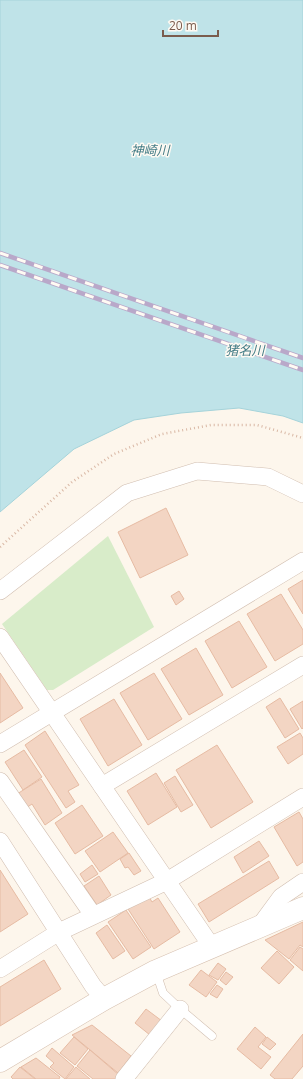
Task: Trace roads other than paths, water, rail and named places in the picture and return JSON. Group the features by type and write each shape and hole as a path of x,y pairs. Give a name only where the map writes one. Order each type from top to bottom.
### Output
{"street":[{"path":"0,591 127,494 197,471 268,477 303,494"},
{"path":"0,744 303,561"},
{"path":"0,637 212,947"},
{"path":"102,786 303,665"},
{"path":"0,781 93,915"},
{"path":"0,969 59,932 167,881 303,797"},
{"path":"0,841 93,986 104,999"},
{"path":"258,927 281,897 303,882"},
{"path":"0,1061 104,999 156,971 303,908"},
{"path":"124,1079 180,1009"}],"lane":[{"path":"156,971 163,993 212,1036"}],"water":[{"name":"神崎川","path":"0,0 303,0 303,423 283,416 239,408 181,413 134,420 74,449 0,512"}],"railway":[{"path":"0,253 303,358"},
{"path":"0,265 303,370"}],"water label":[{"name":"猪名川","path":"245,350"}]}
